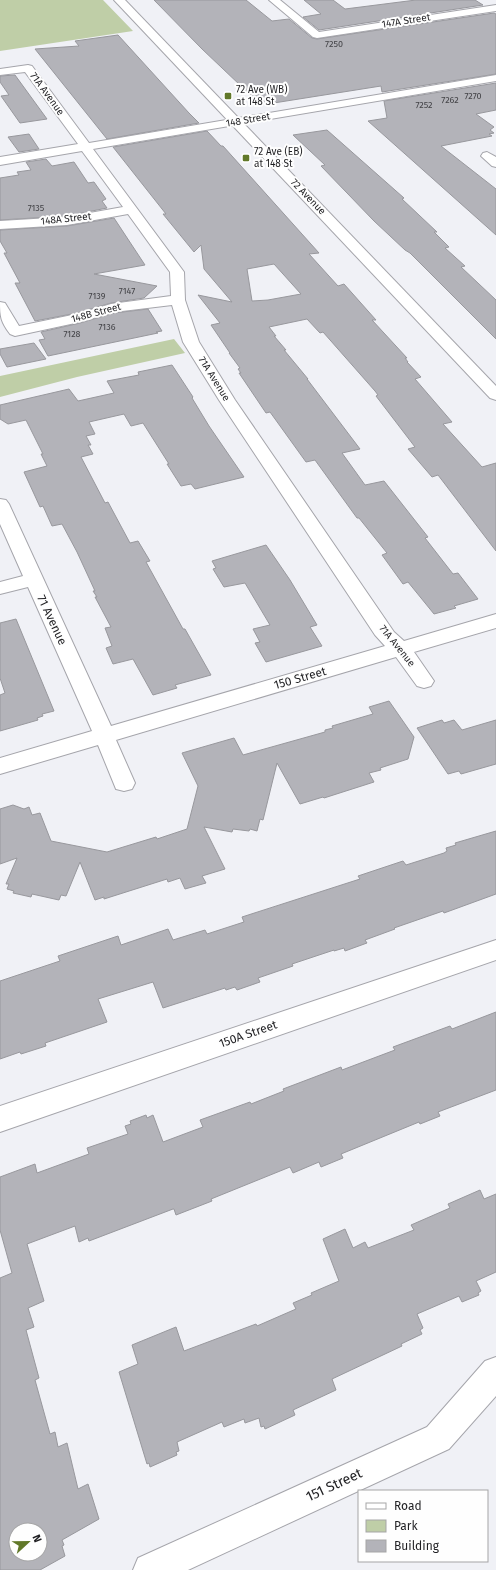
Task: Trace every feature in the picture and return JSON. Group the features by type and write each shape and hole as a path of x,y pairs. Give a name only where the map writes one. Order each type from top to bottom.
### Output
{"street":[{"name":"72 Avenue","path":"119,0 496,395"},
{"name":"147A Street","path":"274,0 317,35 496,8"},
{"name":"71A Avenue","path":"0,72 28,68 177,272 178,300 191,342 227,400 387,637 401,648 424,681"},
{"name":"148 Street","path":"0,161 236,123 496,78"},
{"name":"148A Street","path":"0,224 68,221 131,209"},
{"name":"148B Street","path":"0,306 15,331 80,318 112,308 135,304 178,300"},
{"name":"71 Avenue","path":"0,504 105,735"},
{"path":"0,588 34,579"},
{"name":"150 Street","path":"0,766 496,621"},
{"path":"105,735 124,783"},
{"name":"150A Street","path":"0,1119 496,950"},
{"name":"151 Street","path":"150,1570 438,1438 496,1372"}],"green space":[{"path":"0,0 103,0 133,31 0,51"},
{"path":"174,339 185,353 77,377 0,397 0,376"}],"building":[{"path":"154,0 246,0 272,21 289,19 312,38 317,39 494,13 496,14 496,74 382,92 381,86 261,105 202,49"},
{"path":"304,0 333,0 345,9 416,0 475,0 483,5 319,30 303,17 321,14"},
{"path":"118,35 199,123 107,139 35,49 79,46 75,41"},
{"path":"15,75 47,119 20,123 1,96 9,95 0,82 0,76"},
{"path":"496,83 496,110 476,114 494,127 490,130 494,133 489,134 492,136 441,146 496,189 496,235 368,121 387,118 384,101"},
{"path":"327,130 404,198 402,199 437,232 434,232 449,247 445,248 465,266 461,267 496,300 496,339 410,253 374,221 321,166 325,165 293,135"},
{"path":"207,131 221,146 223,146 319,253 309,254 338,286 344,284 376,320 372,320 407,358 405,358 407,362 421,377 415,379 452,422 443,424 482,467 496,463 496,551 438,475 432,477 408,449 415,447 376,396 378,395 323,332 320,333 307,319 269,327 276,336 274,336 286,350 284,350 308,379 360,449 342,453 365,485 384,481 428,537 425,538 453,574 458,573 478,599 454,606 456,608 434,614 408,582 403,584 382,555 387,553 359,518 357,518 315,460 306,462 270,412 266,413 239,373 241,373 238,369 240,368 211,325 220,323 198,295 232,302 204,269 201,245 194,252 163,214 166,214 113,147","holes":["274,264 301,294 268,300 252,301 247,269"]},
{"path":"29,134 39,149 19,152 8,137"},
{"path":"46,159 52,166 74,162 88,183 94,182 106,199 102,201 107,208 67,216 0,220 0,178 19,175 17,172 31,170 26,162"},
{"path":"114,218 145,265 94,274 157,286 144,298 111,303 77,313 35,321 15,283 20,283 4,253 7,253 0,241 0,230 67,226"},
{"path":"148,309 162,331 48,356 39,340 45,339 41,332 114,313"},
{"path":"34,343 46,359 7,367 0,354 0,349"},
{"path":"172,365 193,397 192,398 209,426 244,477 195,489 191,484 181,486 143,423 131,426 124,414 89,422 95,434 86,436 91,445 88,445 93,454 81,457 105,503 108,502 130,543 138,541 150,561 146,562 183,629 185,629 211,675 175,685 177,688 153,695 133,659 113,664 106,648 112,646 105,628 111,627 95,597 97,597 93,591 95,591 77,552 62,524 52,526 43,506 40,507 24,472 47,466 41,454 43,454 26,420 8,424 0,419 0,405 69,389 78,401 114,393 107,381 139,375 138,372"},
{"path":"266,545 290,580 317,625 310,627 322,646 266,662 255,643 260,642 253,629 270,625 245,583 224,587 213,569 216,568 212,561"},
{"path":"16,619 54,711 42,714 43,716 37,718 38,720 0,731 0,695 5,693 0,678 0,623"},
{"path":"389,701 414,737 408,759 380,768 381,770 369,773 374,782 300,804 277,763 263,820 260,819 257,831 250,829 249,831 233,829 232,832 204,827 225,869 202,876 206,883 185,889 180,878 168,882 167,879 104,899 104,897 95,900 80,862 66,896 61,895 59,900 32,894 31,897 13,893 14,891 7,889 9,884 6,884 17,858 0,864 0,809 13,805 24,809 29,807 32,815 40,813 51,841 107,852 156,837 157,839 187,829 198,786 182,753 234,738 243,755 325,732 325,730 333,728 332,726 373,714 369,707"},
{"path":"442,720 444,723 454,720 462,730 496,720 496,764 461,774 459,771 448,774 417,728"},
{"path":"496,831 496,894 444,913 443,911 394,928 395,929 365,940 367,943 345,951 344,948 334,950 292,964 293,966 258,978 260,982 237,990 235,987 226,990 225,988 163,1008 153,982 98,999 107,1022 45,1043 46,1046 21,1054 20,1052 0,1059 0,981 60,961 58,956 118,936 121,945 168,929 173,940 205,930 207,934 244,922 242,917 360,879 358,876 403,861 406,865 444,853 447,851 446,848 456,845 455,843"},
{"path":"496,1012 496,1090 438,1112 440,1116 420,1124 419,1122 341,1154 343,1158 321,1167 319,1162 293,1173 290,1167 176,1215 173,1209 89,1241 88,1238 79,1242 75,1226 27,1244 44,1301 28,1308 34,1327 26,1330 39,1378 35,1380 50,1434 55,1432 58,1447 67,1443 78,1489 88,1484 99,1519 62,1540 65,1556 40,1570 0,1570 0,1278 12,1273 0,1230 0,1177 35,1164 37,1173 89,1154 87,1148 128,1134 125,1126 131,1124 130,1121 146,1115 147,1118 153,1115 163,1142 203,1127 200,1120 250,1102 251,1104 284,1091 283,1089 341,1067 342,1070 395,1050 393,1047 450,1026 452,1029"},
{"path":"480,1190 484,1199 496,1194 496,1272 476,1281 481,1291 478,1293 479,1295 462,1302 459,1296 417,1314 423,1328 420,1330 422,1334 401,1344 402,1346 332,1379 336,1390 293,1410 295,1415 265,1429 264,1426 261,1427 259,1418 245,1423 244,1419 224,1427 222,1422 177,1442 179,1451 176,1452 177,1455 150,1467 149,1463 147,1464 119,1372 138,1364 132,1345 176,1327 184,1351 256,1324 257,1326 296,1309 293,1303 312,1295 311,1293 339,1281 323,1239 345,1229 353,1248 365,1242 368,1248 414,1230 411,1225 450,1208 448,1204"}],"place":[{"name":"72 Ave (WB) at 148 St","path":"228,96"},
{"name":"72 Ave (EB) at 148 St","path":"246,158"}]}
